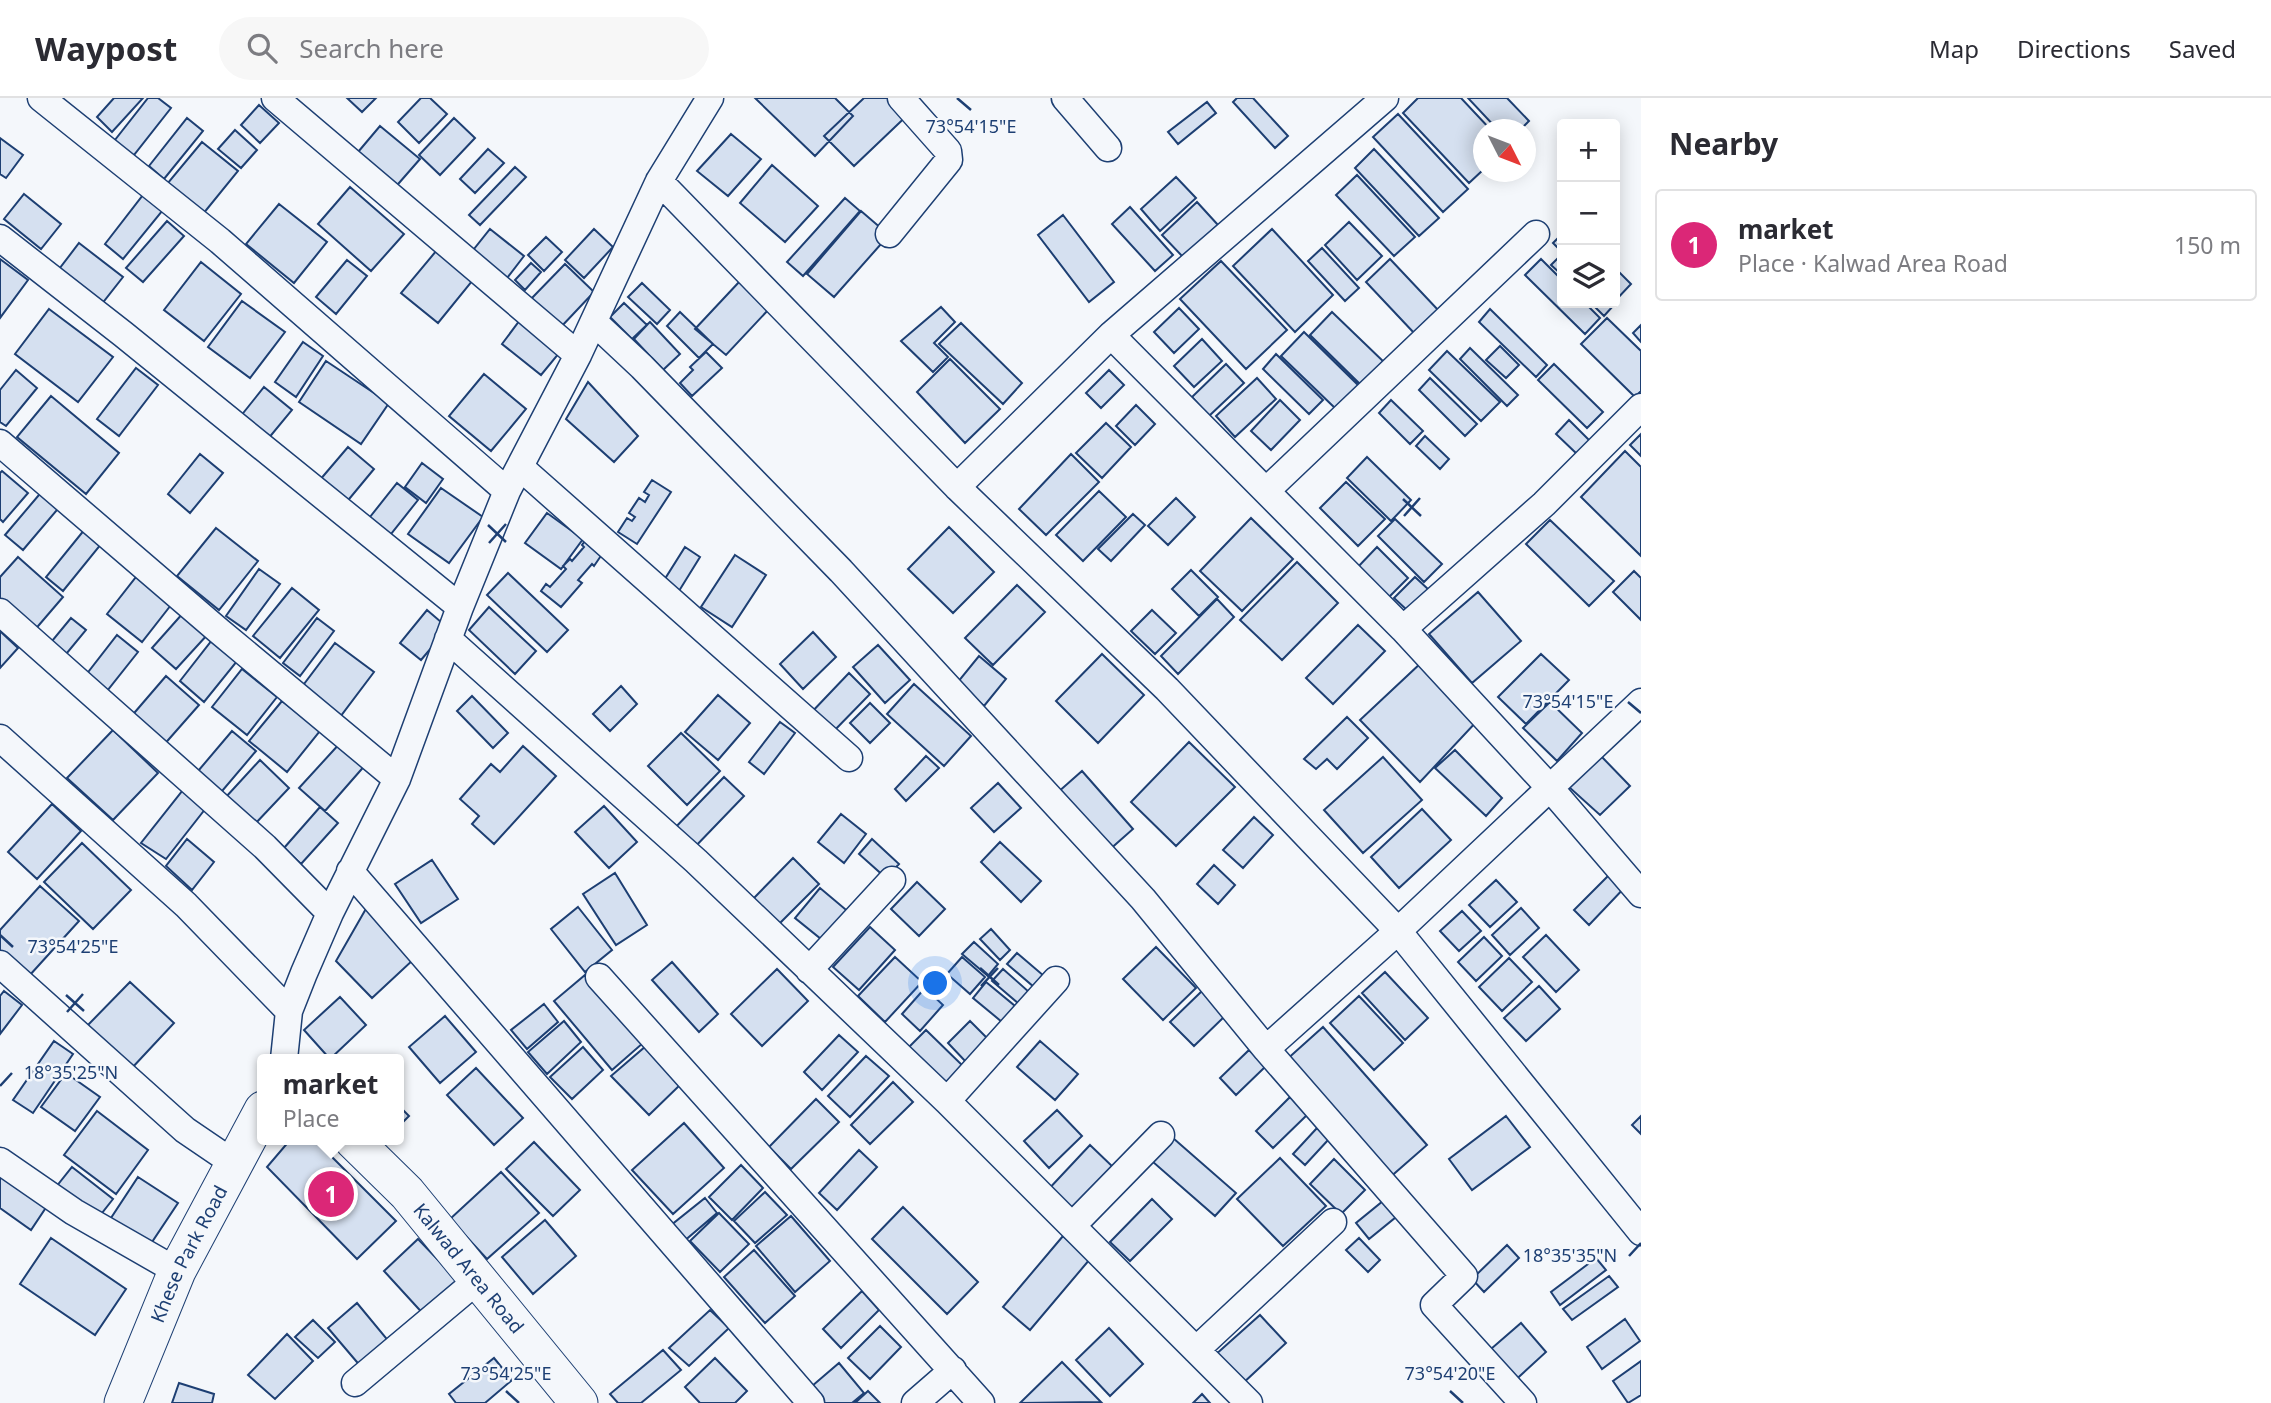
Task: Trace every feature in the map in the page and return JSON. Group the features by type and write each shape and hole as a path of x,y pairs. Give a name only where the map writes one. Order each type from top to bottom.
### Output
{"street":[{"path":"41,98 220,241 507,491"},
{"path":"275,98 578,355"},
{"path":"285,1054 289,1012 330,913 397,779 460,607 507,491 578,355 659,181 710,98"},
{"path":"889,234 949,160 948,151 901,98"},
{"path":"1065,98 1108,148"},
{"path":"957,487 1111,335 1385,98"},
{"path":"659,181 957,487 1167,689 1398,931 1640,1229"},
{"path":"1266,491 1536,234"},
{"path":"0,238 460,607"},
{"path":"594,322 642,367 841,571 1143,899 1266,1049 1464,1276 1434,1305 1523,1403"},
{"path":"1111,335 1403,629 1550,788 1641,894"},
{"path":"1403,629 1544,504 1641,407"},
{"path":"0,443 397,779"},
{"path":"520,467 849,758"},
{"path":"0,612 265,846 330,913"},
{"path":"448,639 696,861 947,1101 1248,1403"},
{"path":"1266,1049 1398,931 1641,702"},
{"path":"0,738 186,905 289,1012"},
{"path":"350,871 811,1403"},
{"path":"809,970 892,880"},
{"path":"0,964 185,1130 235,1164"},
{"path":"600,977 981,1403"},
{"path":"947,1101 1056,980"},
{"name":"Khese Park Road","path":"123,1403 177,1271 257,1122"},
{"path":"1072,1226 1161,1135"},
{"name":"Kalwad Area Road","path":"358,1145 407,1193 579,1403"},
{"path":"0,1161 74,1212 177,1271"},
{"path":"1196,1350 1333,1222"},
{"path":"355,1382 479,1279"},
{"path":"915,1403 953,1370"}],"building":[{"path":"114,98 143,98 112,132 97,117"},
{"path":"148,98 158,98 171,108 130,160 111,145"},
{"path":"347,98 376,98 362,112"},
{"path":"421,98 430,98 447,114 419,143 398,122"},
{"path":"755,98 835,98 853,116 815,156"},
{"path":"864,98 907,98 916,107 854,166 824,136"},
{"path":"1237,98 1253,98 1288,136 1275,148 1233,102"},
{"path":"1418,98 1461,98 1481,119 1473,119 1473,179 1469,183 1403,113"},
{"path":"1468,98 1507,98 1527,119 1488,119"},
{"path":"1207,102 1216,113 1178,144 1168,132"},
{"path":"259,105 279,123 260,143 241,125"},
{"path":"1398,114 1468,189 1443,212 1373,137"},
{"path":"187,118 203,131 164,179 149,166"},
{"path":"454,118 475,138 440,175 419,155"},
{"path":"380,126 420,159 392,191 353,158"},
{"path":"235,130 257,150 241,168 218,149"},
{"path":"731,134 761,159 728,196 697,171"},
{"path":"0,138 23,155 6,178 0,174"},
{"path":"202,142 238,171 203,214 167,184"},
{"path":"488,149 504,163 475,193 460,179"},
{"path":"1374,149 1439,218 1419,236 1355,168"},
{"path":"772,165 818,206 785,242 740,203"},
{"path":"515,167 526,177 480,225 469,215"},
{"path":"1357,175 1415,237 1394,256 1336,195"},
{"path":"1176,177 1196,198 1160,231 1141,209"},
{"path":"350,187 404,234 371,271 318,224"},
{"path":"24,194 61,224 41,249 4,219"},
{"path":"143,195 163,210 123,259 105,244"},
{"path":"845,198 860,211 803,276 787,262"},
{"path":"1197,202 1218,225 1183,257 1162,235"},
{"path":"279,204 327,242 294,283 246,244"},
{"path":"1130,207 1173,255 1155,271 1112,224"},
{"path":"861,211 889,235 834,297 807,274"},
{"path":"1063,215 1114,282 1089,302 1038,235"},
{"path":"167,221 184,236 143,282 126,268"},
{"path":"1349,222 1382,256 1357,280 1325,245"},
{"path":"490,229 524,256 504,282 470,254"},
{"path":"594,229 613,247 584,278 565,260"},
{"path":"1272,229 1333,295 1295,332 1233,266"},
{"path":"546,237 562,252 544,271 528,255"},
{"path":"79,243 123,277 97,310 53,277"},
{"path":"1322,248 1359,288 1345,301 1308,261"},
{"path":"437,250 473,280 438,323 401,293"},
{"path":"0,259 28,280 0,318"},
{"path":"1390,259 1439,311 1415,334 1366,282"},
{"path":"1541,259 1557,275 1557,306 1525,275"},
{"path":"1557,259 1557,270 1551,265"},
{"path":"347,260 367,276 336,314 316,297"},
{"path":"1221,261 1287,330 1246,369 1180,299"},
{"path":"201,262 241,294 204,341 164,310"},
{"path":"531,263 541,272 525,290 515,280"},
{"path":"565,264 594,292 560,328 530,300"},
{"path":"1620,273 1631,284 1620,296"},
{"path":"740,281 770,308 726,355 695,329"},
{"path":"642,283 670,310 657,324 628,297"},
{"path":"242,301 285,332 250,378 208,347"},
{"path":"624,303 647,325 633,340 610,317"},
{"path":"941,307 955,322 934,343 948,357 933,372 901,341"},
{"path":"1179,308 1199,329 1174,353 1154,332"},
{"path":"1559,308 1590,308 1600,318 1585,334"},
{"path":"1596,308 1611,308 1604,316"},
{"path":"49,309 113,357 78,402 15,354"},
{"path":"1490,309 1547,365 1536,377 1479,322"},
{"path":"680,312 713,344 699,358 667,326"},
{"path":"1332,312 1386,364 1363,387 1310,335"},
{"path":"1607,318 1641,351 1641,391 1635,397 1581,344"},
{"path":"520,320 560,352 541,375 502,344"},
{"path":"650,322 680,354 663,370 633,338"},
{"path":"961,323 1022,383 1003,404 939,344"},
{"path":"1641,325 1641,342 1633,333"},
{"path":"1304,332 1359,386 1336,409 1281,356"},
{"path":"1202,339 1222,361 1194,387 1174,366"},
{"path":"303,342 323,356 296,397 275,382"},
{"path":"1500,346 1519,365 1506,378 1486,360"},
{"path":"1470,348 1518,395 1507,406 1460,359"},
{"path":"1447,351 1500,402 1481,421 1429,370"},
{"path":"706,352 722,368 692,396 680,383 693,370 690,367"},
{"path":"1276,354 1323,400 1309,414 1263,369"},
{"path":"950,359 1000,409 965,443 917,392"},
{"path":"326,361 389,403 361,444 299,402"},
{"path":"1226,364 1244,383 1209,416 1192,397"},
{"path":"1554,364 1603,412 1587,428 1538,380"},
{"path":"136,368 158,385 119,436 97,419"},
{"path":"16,370 37,388 6,426 0,422 0,390"},
{"path":"1109,370 1124,385 1101,408 1086,393"},
{"path":"484,374 526,409 491,451 449,416"},
{"path":"1257,378 1276,399 1235,437 1216,416"},
{"path":"1430,378 1477,424 1465,436 1419,390"},
{"path":"588,382 638,436 614,462 566,419"},
{"path":"264,387 292,410 263,445 236,422"},
{"path":"51,396 119,453 86,494 17,437"},
{"path":"1280,400 1300,420 1271,450 1251,431"},
{"path":"1391,400 1423,431 1410,444 1379,413"},
{"path":"1136,405 1155,424 1135,445 1116,426"},
{"path":"1569,420 1590,441 1577,454 1556,434"},
{"path":"1106,423 1131,447 1102,478 1076,453"},
{"path":"1641,434 1641,456 1630,445"},
{"path":"1425,436 1449,459 1440,469 1416,446"},
{"path":"348,447 374,469 345,504 319,481"},
{"path":"1625,451 1641,467 1641,556 1581,497"},
{"path":"200,454 223,473 190,513 168,494"},
{"path":"1071,454 1099,482 1046,535 1019,509"},
{"path":"1367,457 1411,500 1391,521 1347,478"},
{"path":"422,463 443,479 426,503 405,487"},
{"path":"2,471 28,493 3,522 0,519"},
{"path":"652,480 671,492 637,544 618,532 627,518 632,521 635,517 629,513 639,498 645,502 649,495 644,492"},
{"path":"1346,482 1385,519 1358,546 1320,508"},
{"path":"397,483 418,500 387,539 366,522"},
{"path":"441,488 483,517 449,563 408,534"},
{"path":"44,489 62,504 23,550 5,535"},
{"path":"1099,491 1126,517 1083,561 1056,535"},
{"path":"1176,498 1195,517 1168,545 1148,526"},
{"path":"547,513 583,539 561,569 525,543"},
{"path":"1133,514 1145,525 1111,561 1098,549"},
{"path":"1251,518 1293,559 1242,611 1200,571"},
{"path":"1395,519 1442,564 1424,582 1378,536"},
{"path":"1550,520 1614,581 1589,606 1526,544"},
{"path":"949,527 994,572 953,613 908,569"},
{"path":"216,528 258,561 219,610 177,576"},
{"path":"85,529 102,543 63,591 46,577"},
{"path":"591,533 607,547 594,566 592,564 578,580 582,583 561,607 541,591 546,584 550,587 566,569 563,566 570,559 572,561 584,547 582,545"},
{"path":"685,547 700,557 679,591 663,582"},
{"path":"1377,547 1408,578 1387,599 1356,569"},
{"path":"735,555 766,575 732,627 701,607"},
{"path":"18,557 63,597 33,632 0,604 0,577"},
{"path":"1297,562 1338,603 1282,660 1240,620"},
{"path":"259,569 280,584 246,630 226,616"},
{"path":"1191,570 1218,597 1199,616 1172,589"},
{"path":"1634,571 1641,578 1641,620 1613,592"},
{"path":"508,573 568,630 547,652 487,595"},
{"path":"136,577 171,605 142,642 107,614"},
{"path":"1415,577 1429,590 1408,611 1394,598"},
{"path":"1017,585 1045,612 993,665 965,638"},
{"path":"292,588 319,610 280,658 253,636"},
{"path":"1478,592 1521,641 1472,683 1429,634"},
{"path":"1217,599 1234,617 1178,674 1161,656"},
{"path":"489,607 536,651 515,674 469,630"},
{"path":"427,610 448,628 421,660 400,643"},
{"path":"1152,610 1176,633 1155,654 1131,631"},
{"path":"184,612 208,634 176,669 152,648"},
{"path":"71,618 86,630 62,659 47,647"},
{"path":"317,618 334,631 300,676 283,663"},
{"path":"1358,625 1385,651 1333,704 1306,678"},
{"path":"0,631 18,648 0,668"},
{"path":"813,632 836,657 803,689 780,664"},
{"path":"117,635 138,652 103,696 82,680"},
{"path":"216,635 242,655 204,702 180,681"},
{"path":"335,643 374,672 337,721 298,692"},
{"path":"878,645 910,680 885,703 853,667"},
{"path":"1102,654 1144,695 1098,743 1056,701"},
{"path":"1541,654 1569,680 1526,724 1498,697"},
{"path":"979,656 1006,679 984,706 957,683"},
{"path":"1422,662 1478,720 1420,782 1360,720"},
{"path":"242,669 277,697 247,735 212,707"},
{"path":"849,673 870,694 829,736 808,716"},
{"path":"166,676 199,705 162,747 129,719"},
{"path":"914,684 971,736 944,766 887,714"},
{"path":"621,686 637,704 610,731 593,714"},
{"path":"718,695 750,723 718,760 685,732"},
{"path":"472,696 508,733 493,748 457,711"},
{"path":"282,701 320,731 287,772 249,741"},
{"path":"1550,702 1582,733 1557,761 1523,728"},
{"path":"870,703 890,723 870,743 850,723"},
{"path":"1347,717 1368,738 1337,769 1327,759 1316,769 1304,759"},
{"path":"780,722 795,733 764,774 749,762"},
{"path":"113,730 158,773 113,820 67,778"},
{"path":"232,731 256,751 217,797 193,777"},
{"path":"681,733 720,771 687,805 648,766"},
{"path":"342,741 367,763 325,811 299,788"},
{"path":"1189,742 1235,787 1176,846 1131,802"},
{"path":"523,746 556,776 494,844 472,824 479,816 460,799 491,764 500,772"},
{"path":"1455,750 1502,798 1486,816 1435,768"},
{"path":"1600,755 1630,786 1600,815 1569,787"},
{"path":"926,756 939,768 906,801 895,789"},
{"path":"1383,757 1422,800 1363,853 1324,810"},
{"path":"260,760 289,788 254,825 225,798"},
{"path":"1082,771 1133,829 1108,851 1057,793"},
{"path":"724,777 744,796 691,851 671,832"},
{"path":"998,783 1021,808 994,832 971,808"},
{"path":"183,790 206,808 166,859 141,843"},
{"path":"52,804 81,831 37,879 8,852"},
{"path":"604,806 637,842 609,868 575,832"},
{"path":"320,807 338,823 301,864 284,848"},
{"path":"1422,809 1451,840 1399,888 1371,857"},
{"path":"841,814 866,834 844,863 818,842"},
{"path":"1254,817 1273,835 1243,868 1223,850"},
{"path":"187,839 214,862 192,890 166,866"},
{"path":"872,839 899,864 886,878 859,854"},
{"path":"1000,842 1041,881 1021,902 981,862"},
{"path":"82,843 131,890 93,929 44,882"},
{"path":"793,858 819,884 779,924 753,899"},
{"path":"432,860 458,899 421,923 395,884"},
{"path":"1214,865 1235,885 1218,904 1197,884"},
{"path":"1614,870 1628,884 1589,925 1574,910"},
{"path":"615,873 647,925 616,945 583,894"},
{"path":"1496,880 1517,902 1490,927 1469,905"},
{"path":"917,882 945,909 919,936 891,909"},
{"path":"40,886 79,921 29,976 0,950 0,930"},
{"path":"820,888 851,914 826,943 795,918"},
{"path":"367,907 414,959 372,998 336,961"},
{"path":"578,907 612,950 585,972 551,929"},
{"path":"1521,908 1539,928 1510,955 1492,935"},
{"path":"1462,911 1481,931 1459,951 1440,931"},
{"path":"870,927 895,950 859,990 833,967"},
{"path":"991,929 1010,950 1000,960 980,939"},
{"path":"1546,935 1579,970 1556,992 1523,957"},
{"path":"1484,937 1502,956 1476,981 1458,962"},
{"path":"974,942 998,964 988,976 962,954"},
{"path":"1156,947 1196,988 1163,1020 1123,979"},
{"path":"1017,953 1044,976 1034,987 1007,964"},
{"path":"895,957 922,982 885,1022 858,996"},
{"path":"962,957 985,977 970,994 947,974"},
{"path":"1509,958 1532,982 1502,1011 1479,987"},
{"path":"672,962 718,1014 699,1032 652,980"},
{"path":"777,969 808,1001 762,1046 731,1014"},
{"path":"1003,969 1029,992 1019,1004 992,981"},
{"path":"1385,972 1428,1018 1405,1040 1362,993"},
{"path":"585,975 643,1043 612,1070 554,1001"},
{"path":"130,982 174,1023 131,1069 86,1027"},
{"path":"986,982 1015,1006 1002,1022 973,998"},
{"path":"1539,986 1560,1009 1526,1041 1504,1018"},
{"path":"925,988 943,1005 920,1031 902,1014"},
{"path":"1203,990 1226,1015 1194,1046 1170,1022"},
{"path":"4,991 22,1005 0,1034 0,996"},
{"path":"1359,996 1403,1043 1374,1070 1330,1023"},
{"path":"340,997 366,1025 335,1054 326,1054 304,1030"},
{"path":"544,1004 558,1022 527,1049 511,1030"},
{"path":"445,1016 476,1052 440,1083 409,1047"},
{"path":"564,1021 581,1042 547,1074 528,1052"},
{"path":"970,1021 989,1040 967,1063 948,1043"},
{"path":"1323,1027 1427,1145 1388,1179 1285,1061"},
{"path":"926,1030 964,1067 944,1088 905,1051"},
{"path":"839,1035 858,1052 822,1090 804,1072"},
{"path":"54,1041 73,1054 33,1113 13,1100"},
{"path":"1040,1041 1078,1074 1055,1100 1017,1067"},
{"path":"646,1046 681,1084 649,1115 611,1076"},
{"path":"583,1047 603,1070 572,1099 550,1077"},
{"path":"1249,1050 1266,1066 1236,1095 1220,1078"},
{"path":"866,1056 889,1076 850,1117 828,1096"},
{"path":"476,1068 523,1118 494,1145 447,1095"},
{"path":"66,1073 100,1097 75,1131 41,1107"},
{"path":"893,1082 913,1102 870,1144 851,1125"},
{"path":"1290,1097 1308,1114 1273,1148 1256,1131"},
{"path":"816,1099 839,1122 791,1169 769,1147"},
{"path":"1057,1110 1082,1136 1049,1168 1024,1141"},
{"path":"97,1111 148,1150 116,1194 64,1155"},
{"path":"1506,1116 1530,1147 1472,1190 1449,1159"},
{"path":"1641,1116 1641,1134 1632,1125"},
{"path":"684,1123 724,1168 673,1214 632,1170"},
{"path":"1317,1128 1329,1139 1305,1165 1293,1154"},
{"path":"1173,1138 1236,1193 1215,1216 1153,1162"},
{"path":"534,1142 580,1190 553,1216 506,1169"},
{"path":"286,1145 320,1145 396,1221 357,1259 267,1167"},
{"path":"1090,1145 1114,1168 1069,1216 1045,1193"},
{"path":"859,1150 877,1167 837,1210 819,1193"},
{"path":"1280,1158 1326,1206 1283,1246 1237,1199"},
{"path":"1334,1159 1365,1190 1341,1214 1310,1184"},
{"path":"741,1165 763,1188 732,1220 709,1197"},
{"path":"72,1167 113,1199 98,1218 56,1187"},
{"path":"0,1170 49,1203 31,1230 0,1208"},
{"path":"501,1172 539,1213 487,1259 450,1219"},
{"path":"138,1177 178,1203 148,1248 109,1221"},
{"path":"765,1192 787,1215 755,1243 734,1221"},
{"path":"705,1198 717,1213 683,1242 670,1226"},
{"path":"1152,1199 1172,1219 1130,1261 1110,1242"},
{"path":"1383,1201 1396,1217 1369,1239 1356,1223"},
{"path":"903,1207 978,1282 947,1314 872,1239"},
{"path":"719,1213 749,1244 720,1272 690,1241"},
{"path":"791,1216 830,1261 795,1292 756,1246"},
{"path":"545,1220 576,1256 533,1294 502,1257"},
{"path":"1063,1236 1090,1259 1030,1330 1003,1307"},
{"path":"51,1238 126,1289 95,1335 20,1284"},
{"path":"1359,1238 1380,1260 1368,1272 1346,1250"},
{"path":"418,1239 462,1285 427,1318 384,1271"},
{"path":"1507,1245 1519,1258 1484,1292 1472,1279"},
{"path":"754,1250 795,1296 765,1323 724,1277"},
{"path":"1596,1258 1606,1270 1560,1305 1551,1292"},
{"path":"1609,1276 1618,1287 1572,1320 1563,1309"},
{"path":"862,1291 879,1310 841,1348 823,1329"},
{"path":"357,1303 391,1344 362,1368 328,1328"},
{"path":"710,1310 729,1328 689,1366 669,1348"},
{"path":"1260,1315 1286,1343 1241,1385 1214,1356"},
{"path":"1625,1319 1640,1341 1602,1369 1587,1347"},
{"path":"313,1320 335,1342 318,1358 295,1337"},
{"path":"1521,1323 1546,1352 1510,1385 1484,1355"},
{"path":"880,1326 901,1347 870,1379 848,1358"},
{"path":"1109,1328 1143,1364 1110,1396 1076,1360"},
{"path":"287,1334 313,1361 275,1399 248,1375"},
{"path":"663,1350 681,1370 641,1403 618,1403 610,1394"},
{"path":"494,1358 512,1380 485,1403 456,1403 449,1394"},
{"path":"715,1358 747,1391 735,1403 700,1403 685,1387"},
{"path":"1641,1361 1641,1395 1628,1403 1613,1381"},
{"path":"1062,1362 1101,1402 1020,1403"},
{"path":"839,1363 864,1393 852,1403 814,1403 805,1392"},
{"path":"179,1383 214,1394 212,1403 172,1403"},
{"path":"868,1391 880,1403 855,1403"},
{"path":"1202,1394 1210,1403 1193,1403"}],"place":[{"name":"market","path":"331,1194"}]}
